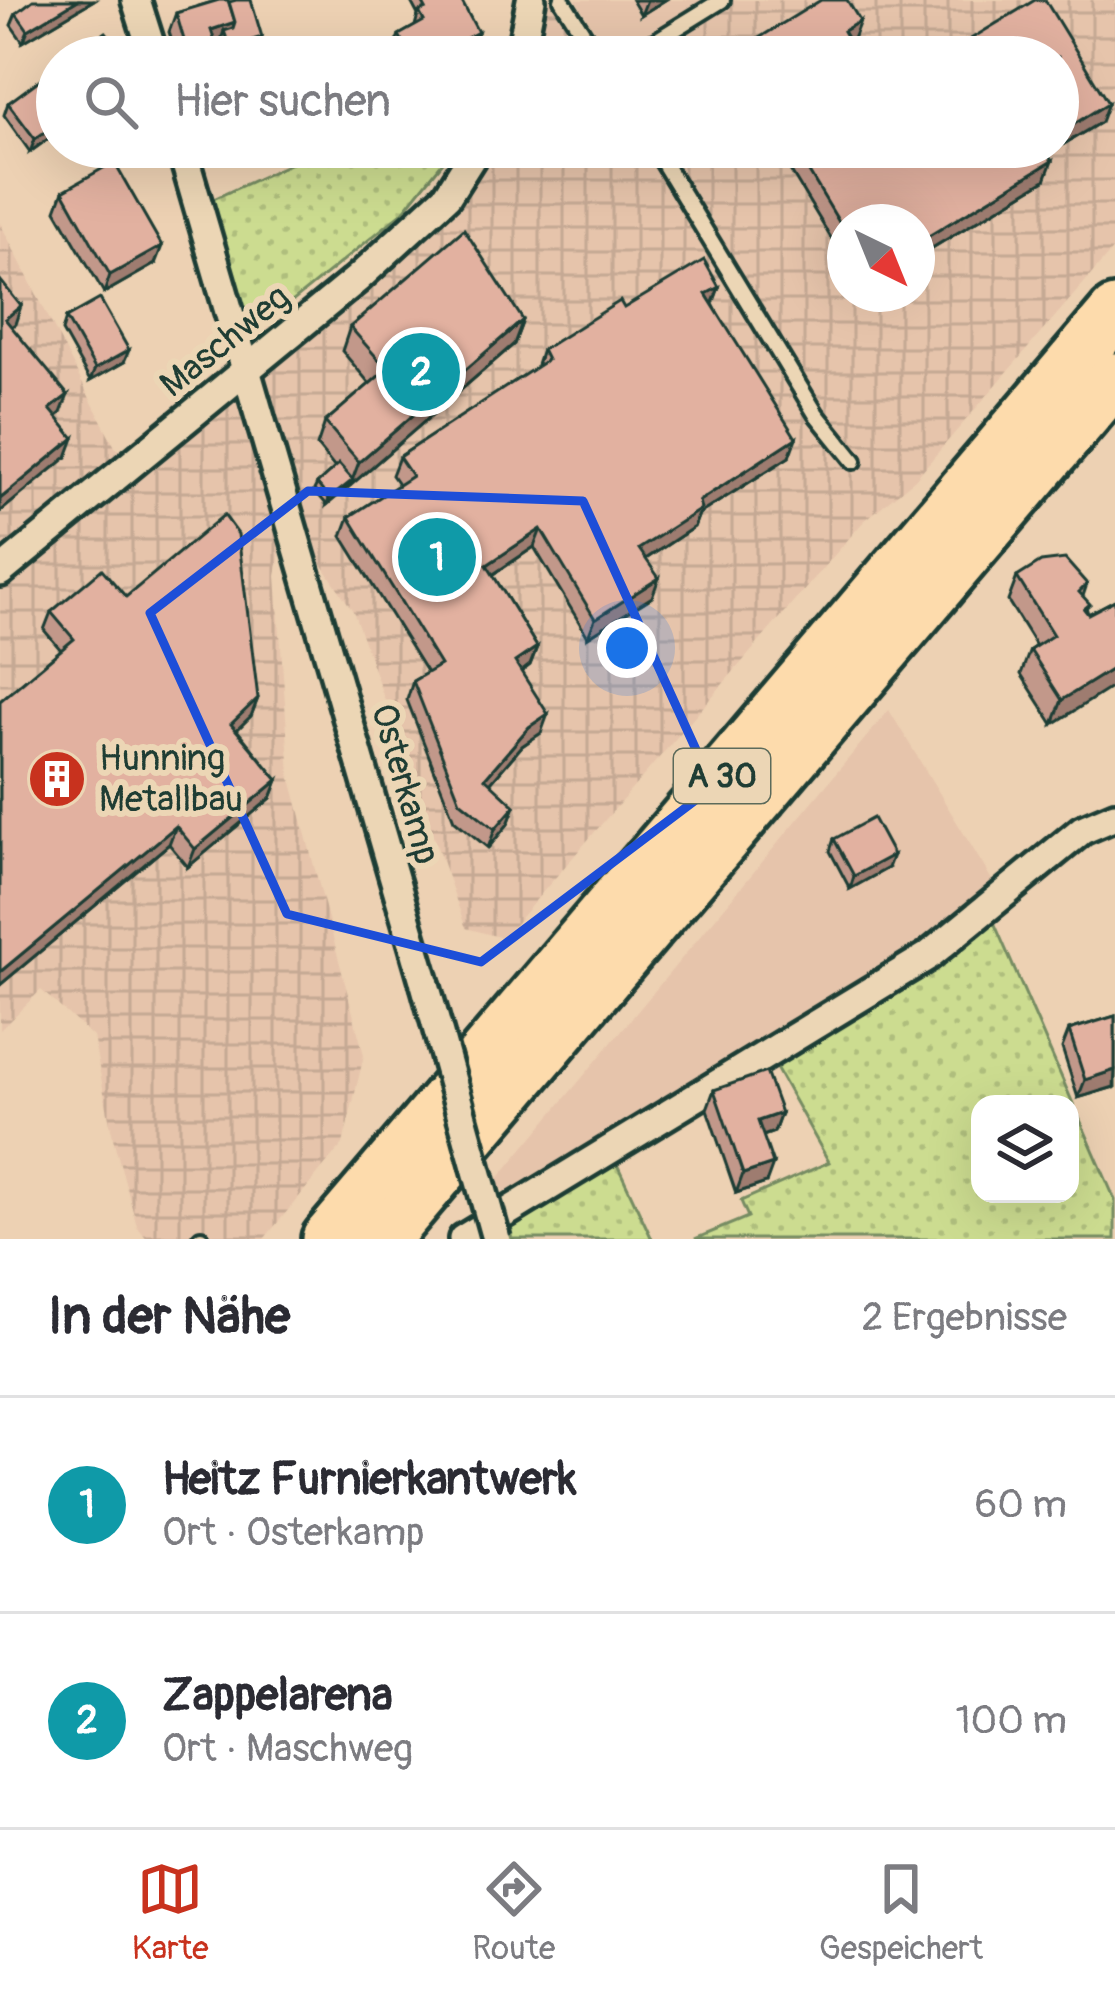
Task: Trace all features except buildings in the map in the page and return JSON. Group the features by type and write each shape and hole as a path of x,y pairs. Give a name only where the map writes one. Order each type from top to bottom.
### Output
{"highway":[{"name":"A 30","path":"328,1239 1115,314"},
{"name":"A 30","path":"383,1239 1115,379"}],"street":[{"path":"136,0 147,36"},
{"path":"524,36 531,0"},
{"name":"Osterkamp","path":"187,168 496,1239"},
{"name":"Maschweg","path":"0,572 248,370 447,196 465,168"},
{"path":"463,1239 928,956 1082,830 1115,816"}],"lane":[{"path":"562,0 585,36"},
{"path":"664,36 722,0"},
{"path":"667,168 816,414 854,461"}],"highlighted area":[{"path":"308,491 583,501 713,787 481,962 287,914 150,613"}],"shaded area":[{"path":"531,0 562,0 585,36 524,36"},
{"path":"576,0 718,0 658,36 598,36"},
{"path":"718,0 1115,0 1115,247 915,479 864,521 503,938 466,928 353,611 287,511 276,576 290,775 364,1055 343,1144 264,1239 147,1239 137,1226 113,1138 93,1037 41,990 0,1030 0,223 115,447 135,461 357,279 459,168 1079,168 1079,36 662,36"},
{"path":"889,710 998,890 917,949 508,1197 496,1181"}],"green space":[{"path":"281,168 438,168 402,213 245,340 207,202"},
{"path":"993,920 1069,1095 971,1095 971,1203 1079,1203 1079,1117 1115,1200 1115,1239 695,1239 748,1217 741,1201 829,1162 772,1061"},
{"path":"614,1158 652,1239 512,1239 506,1219"}],"place":[{"name":"Zappelarena","path":"421,372"},
{"name":"Heitz Furnierkantwerk","path":"437,557"},
{"name":"Hunning Metallbau","path":"57,779"}]}
